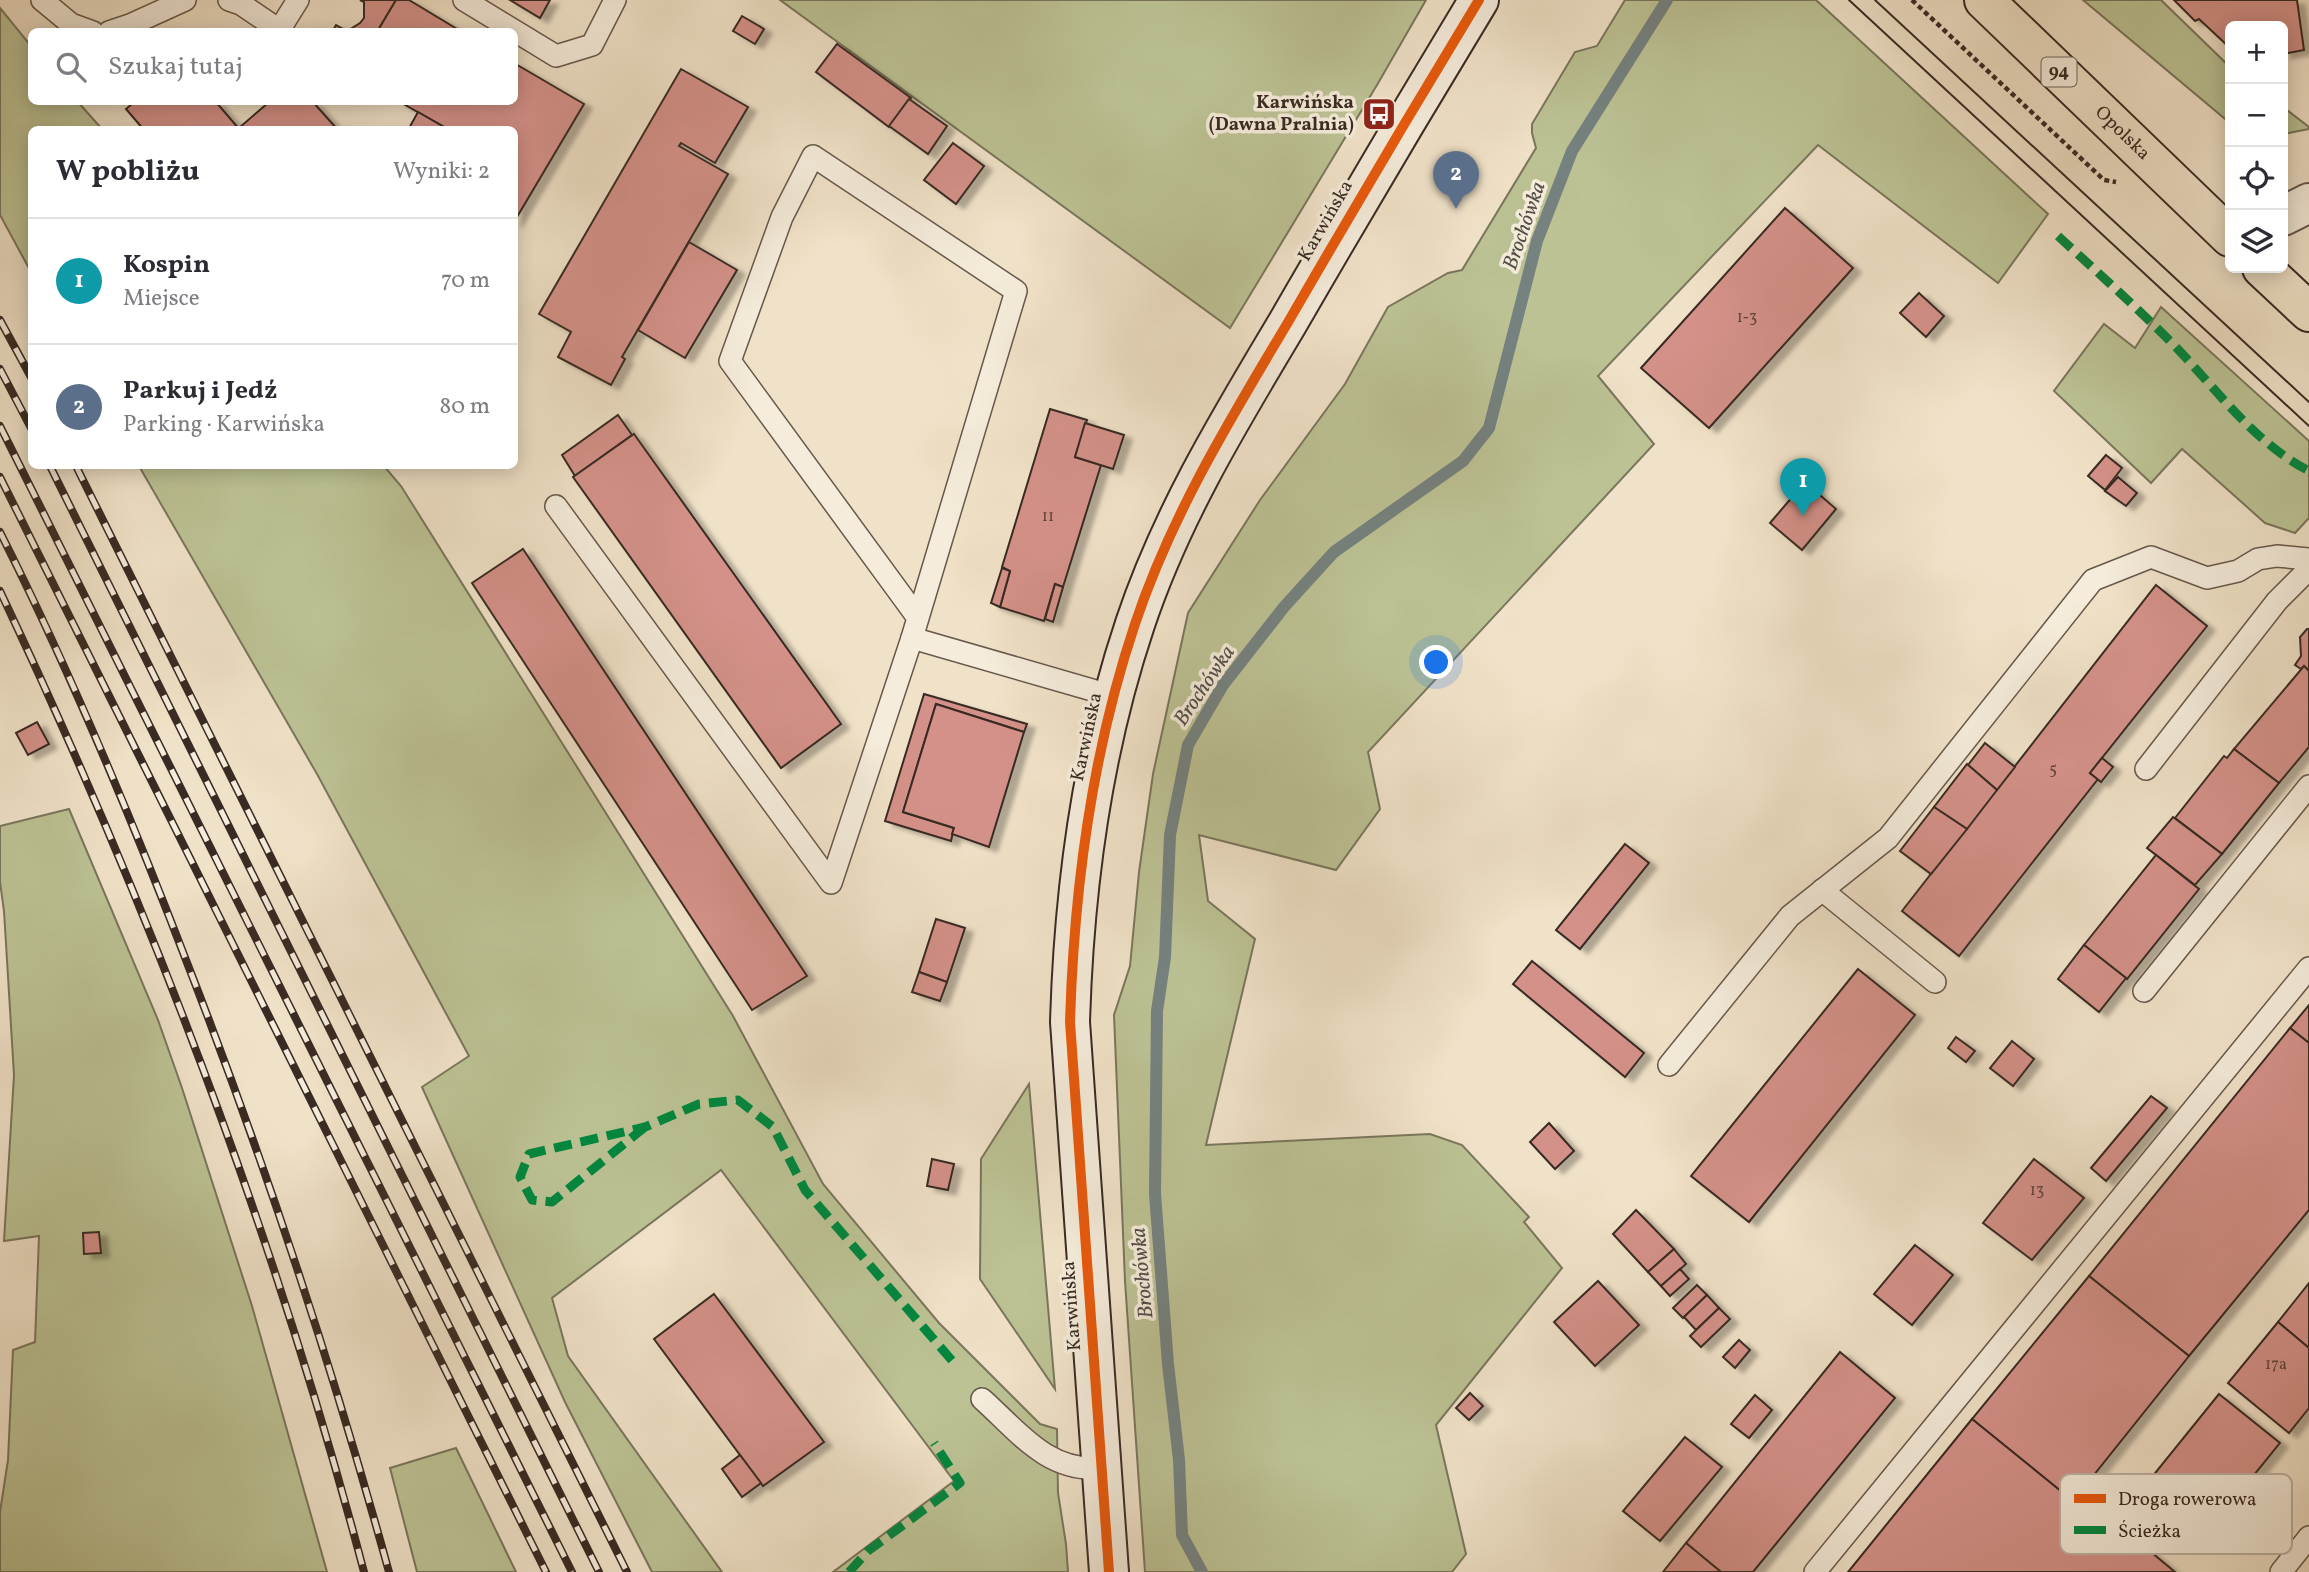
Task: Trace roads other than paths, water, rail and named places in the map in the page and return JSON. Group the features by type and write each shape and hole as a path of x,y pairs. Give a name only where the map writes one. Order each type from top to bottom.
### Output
{"main road":[{"name":"Opolska","path":"1983,0 2225,232"},
{"path":"2268,273 2309,312"}],"street":[{"name":"Karwińska","path":"1109,1572 1070,1022 1072,950 1082,853 1113,696 1135,623 1167,541 1206,459 1479,0"},
{"path":"2288,214 2309,203"}],"lane":[{"path":"42,0 71,24 82,28"},
{"path":"121,28 185,0"},
{"path":"229,0 241,4 275,28"},
{"path":"281,28 298,0"},
{"path":"464,0 510,28"},
{"path":"518,33 556,56 592,44 615,0"},
{"path":"556,506 831,883 915,628 1016,292 813,156 782,217 730,361 915,628 1113,696"},
{"path":"1669,1065 1790,916 1888,838 2092,580 2151,557 2207,578 2238,571 2258,559 2277,556 2309,559"},
{"path":"2146,769 2277,601 2309,569"},
{"path":"2144,991 2309,786"},
{"path":"1822,890 1935,982"},
{"path":"1815,1572 2309,968"},
{"path":"982,1398 1045,1457 1081,1470 1101,1468"},
{"path":"2281,1572 2309,1537"}],"waterway":[{"name":"Brochówka","path":"1202,1572 1182,1535 1179,1460 1168,1364 1155,1194 1157,1011 1165,957 1170,835 1188,745 1223,685 1284,607 1334,552 1463,461 1489,428 1537,241 1572,151 1667,0"}],"tram line":[{"path":"1849,0 2309,426"},
{"path":"1875,0 2309,402"}],"railway":[{"path":"0,320 28,372"},
{"path":"0,369 28,422"},
{"path":"0,426 572,1572"},
{"path":"51,469 599,1572"},
{"path":"77,469 627,1572"},
{"path":"0,477 546,1572"},
{"path":"0,532 101,750 219,1047 298,1270 389,1572"},
{"path":"0,591 107,830 204,1073 291,1320 364,1572"}],"place":[{"name":"Karwińska (Dawna Pralnia)","path":"1379,114"},
{"name":"Parkuj i Jedź","path":"1456,209"},
{"name":"Kospin","path":"1803,516"}]}
